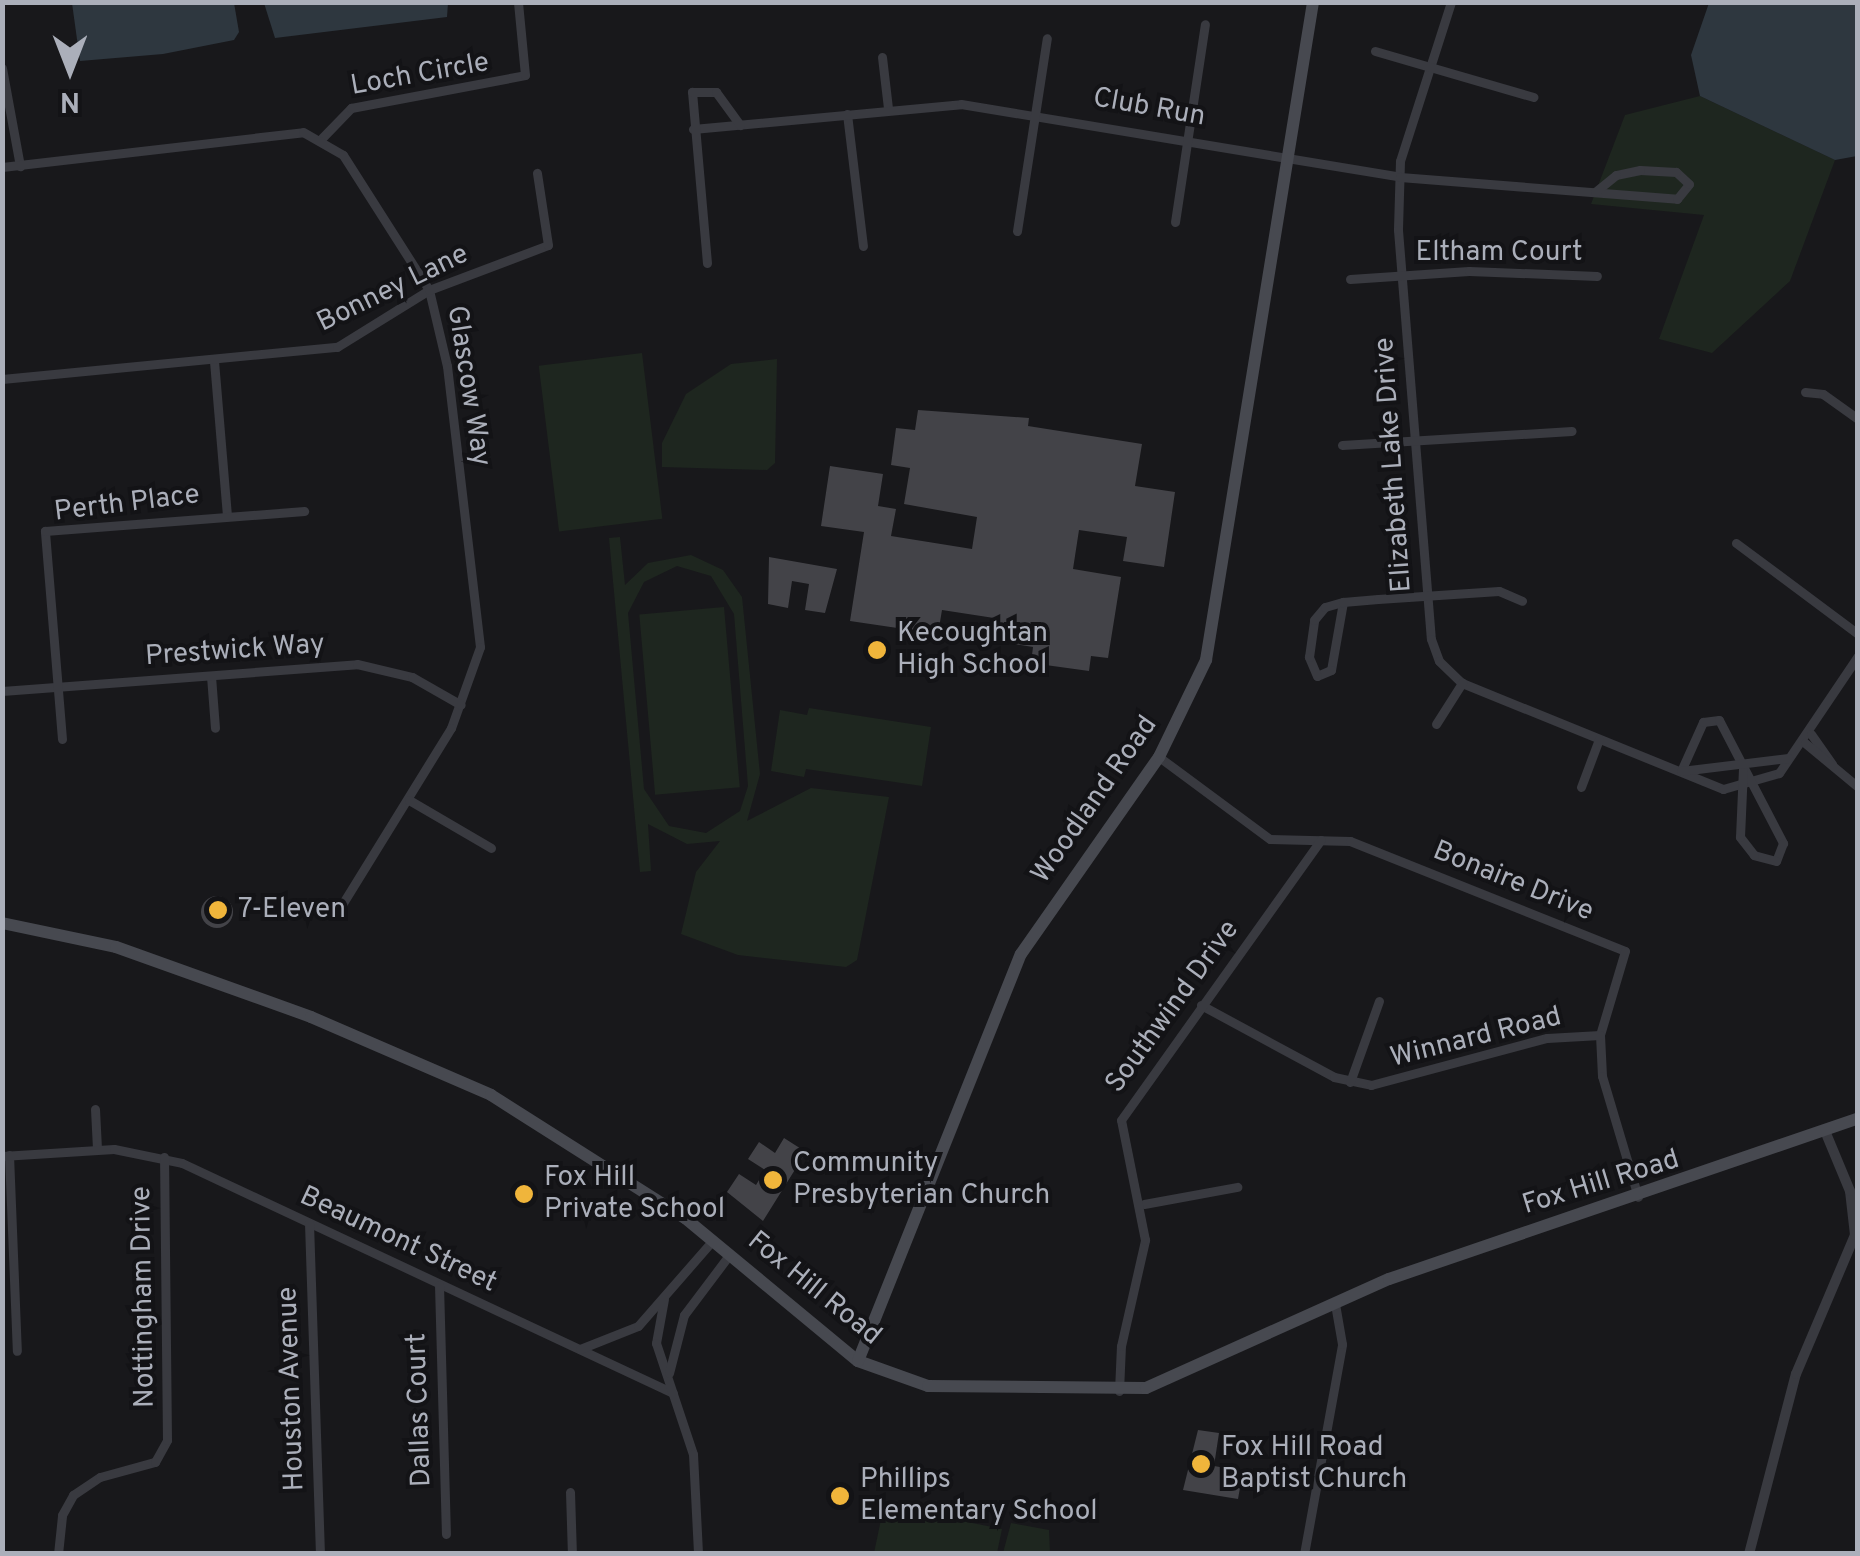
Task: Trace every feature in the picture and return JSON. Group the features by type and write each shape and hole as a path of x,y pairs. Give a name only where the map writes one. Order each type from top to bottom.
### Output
{"main road":[{"name":"Woodland Road","path":"858,1360 1021,954 1159,757 1206,660 1312,2"},
{"name":"Fox Hill Road","path":"2,923 132,952 491,1095 602,1160 713,1240 858,1360 928,1386 1119,1393 1180,1376 1335,1304 1858,1118"}],"street":[{"name":"Loch Circle","path":"322,138 351,108 525,75 518,2"},
{"name":"Elizabeth Lake Drive","path":"1450,2 1400,177 1402,276 1427,596 1434,652 1462,683"},
{"path":"1175,222 1205,24"},
{"path":"1017,230 1047,38"},
{"path":"1375,51 1533,96"},
{"path":"882,56 888,108"},
{"path":"2,68 20,166"},
{"path":"708,263 692,92 704,87 740,125"},
{"name":"Club Run","path":"693,129 888,108 1034,111 1400,177 1677,199 1689,184 1676,172 1640,170 1616,175 1595,192"},
{"path":"847,114 863,246"},
{"path":"2,167 303,132 322,138"},
{"name":"Glascow Way","path":"322,138 344,155 429,290 480,624 474,676 461,705 409,800 344,903"},
{"name":"Bonney Lane","path":"2,379 336,348 429,290 548,245 536,173"},
{"name":"Eltham Court","path":"1350,280 1402,276 1597,276"},
{"path":"214,361 227,515"},
{"path":"1805,392 1823,394 1858,419"},
{"path":"1342,445 1572,432"},
{"name":"Perth Place","path":"59,686 45,531 304,511"},
{"path":"1736,543 1858,634"},
{"path":"1342,602 1331,670 1317,676 1309,662 1314,620 1342,602 1500,592 1522,600"},
{"path":"1436,724 1462,683 1710,787 1738,788 1773,778 1808,738 1855,669 1858,656"},
{"name":"Prestwick Way","path":"2,691 358,664 412,677 461,705"},
{"path":"211,676 215,728"},
{"path":"59,686 62,739"},
{"path":"1681,772 1710,718 1721,722 1782,843 1776,861 1742,842 1738,788 1743,768"},
{"path":"1808,738 1858,788"},
{"path":"1581,787 1599,739"},
{"name":"Bonaire Drive","path":"1159,757 1270,838 1350,840 1625,951 1600,1036 1602,1076 1638,1197"},
{"path":"1681,772 1743,768 1788,758"},
{"path":"409,800 491,848"},
{"name":"Southwind Drive","path":"1119,1393 1121,1346 1144,1264 1144,1204 1121,1120 1320,840"},
{"path":"1350,1082 1378,1001"},
{"name":"Winnard Road","path":"1201,1005 1350,1082 1391,1083 1547,1038 1600,1036"},
{"path":"95,1109 97,1149"},
{"path":"1749,1554 1796,1374 1855,1235 1850,1191 1825,1132"},
{"name":"Beaumont Street","path":"6,1155 97,1149 164,1157 673,1393"},
{"path":"6,1155 17,1352"},
{"name":"Nottingham Drive","path":"58,1554 62,1515 73,1495 100,1478 155,1462 167,1440 164,1157"},
{"path":"1144,1204 1237,1187"},
{"name":"Houston Avenue","path":"309,1223 320,1554"},
{"path":"578,1350 627,1333 664,1299 713,1240"},
{"path":"669,1373 684,1315 730,1254"},
{"name":"Dallas Court","path":"439,1285 446,1534"},
{"path":"664,1299 656,1343 693,1454 698,1554"},
{"path":"1304,1554 1342,1344 1335,1304"},
{"path":"570,1492 572,1554"}],"shaded area":[{"path":"72,3 234,3 239,32 234,40 163,54 80,61"},
{"path":"264,3 448,3 447,17 275,38"},
{"path":"1709,3 1857,3 1857,156 1835,160 1700,96 1691,55"},
{"path":"1700,96 1835,160 1790,281 1712,353 1659,339 1704,215 1591,204 1625,115"},
{"path":"642,353 662,519 559,531 539,366"},
{"path":"777,359 775,463 767,470 662,467 662,443 686,394 731,364"},
{"path":"620,537 625,585 648,563 691,555 723,570 742,597 760,774 747,821 811,788 889,797 857,960 846,967 738,955 681,934 696,872 720,841 687,844 648,824 651,871 640,872 609,538","holes":["677,566 711,576 734,614 748,786 740,811 706,833 669,826 644,789 628,613 644,582"]},
{"path":"724,607 740,787 655,795 639,614"},
{"path":"809,708 931,727 922,786 806,769 804,777 771,771 780,710 807,715"},
{"path":"884,1505 1002,1529 997,1553 874,1553"},
{"path":"1011,1523 1049,1530 1050,1553 1003,1553"}],"building":[{"name":"Kecoughtan High School","path":"918,410 1029,418 1028,426 1142,444 1135,486 1175,492 1164,567 1123,561 1127,537 1079,530 1073,569 1121,577 1108,658 1091,656 1089,671 1031,663 1033,647 991,640 994,618 942,610 938,634 850,621 864,532 821,526 830,466 883,474 878,506 896,509 891,536 972,549 977,517 904,504 910,468 891,465 896,428 915,430"},
{"path":"769,557 837,569 825,613 805,610 809,584 792,581 788,608 768,604"},
{"name":"7-Eleven","path":"217,896 228,901 233,912 228,923 217,928 206,923 201,912 206,901"},
{"name":"Community Presbyterian Church","path":"784,1138 806,1152 763,1221 727,1192 739,1174 756,1185 765,1170 748,1159 759,1142 775,1153"},
{"name":"Fox Hill Road Baptist Church","path":"1198,1430 1219,1433 1214,1466 1243,1471 1238,1499 1183,1490"}],"place":[{"name":"Kecoughtan High School","path":"877,650"},
{"name":"7-Eleven","path":"218,910"},
{"name":"Community Presbyterian Church","path":"773,1180"},
{"name":"Fox Hill Private School","path":"524,1194"},
{"name":"Fox Hill Road Baptist Church","path":"1201,1464"},
{"name":"Phillips Elementary School","path":"840,1496"}]}
